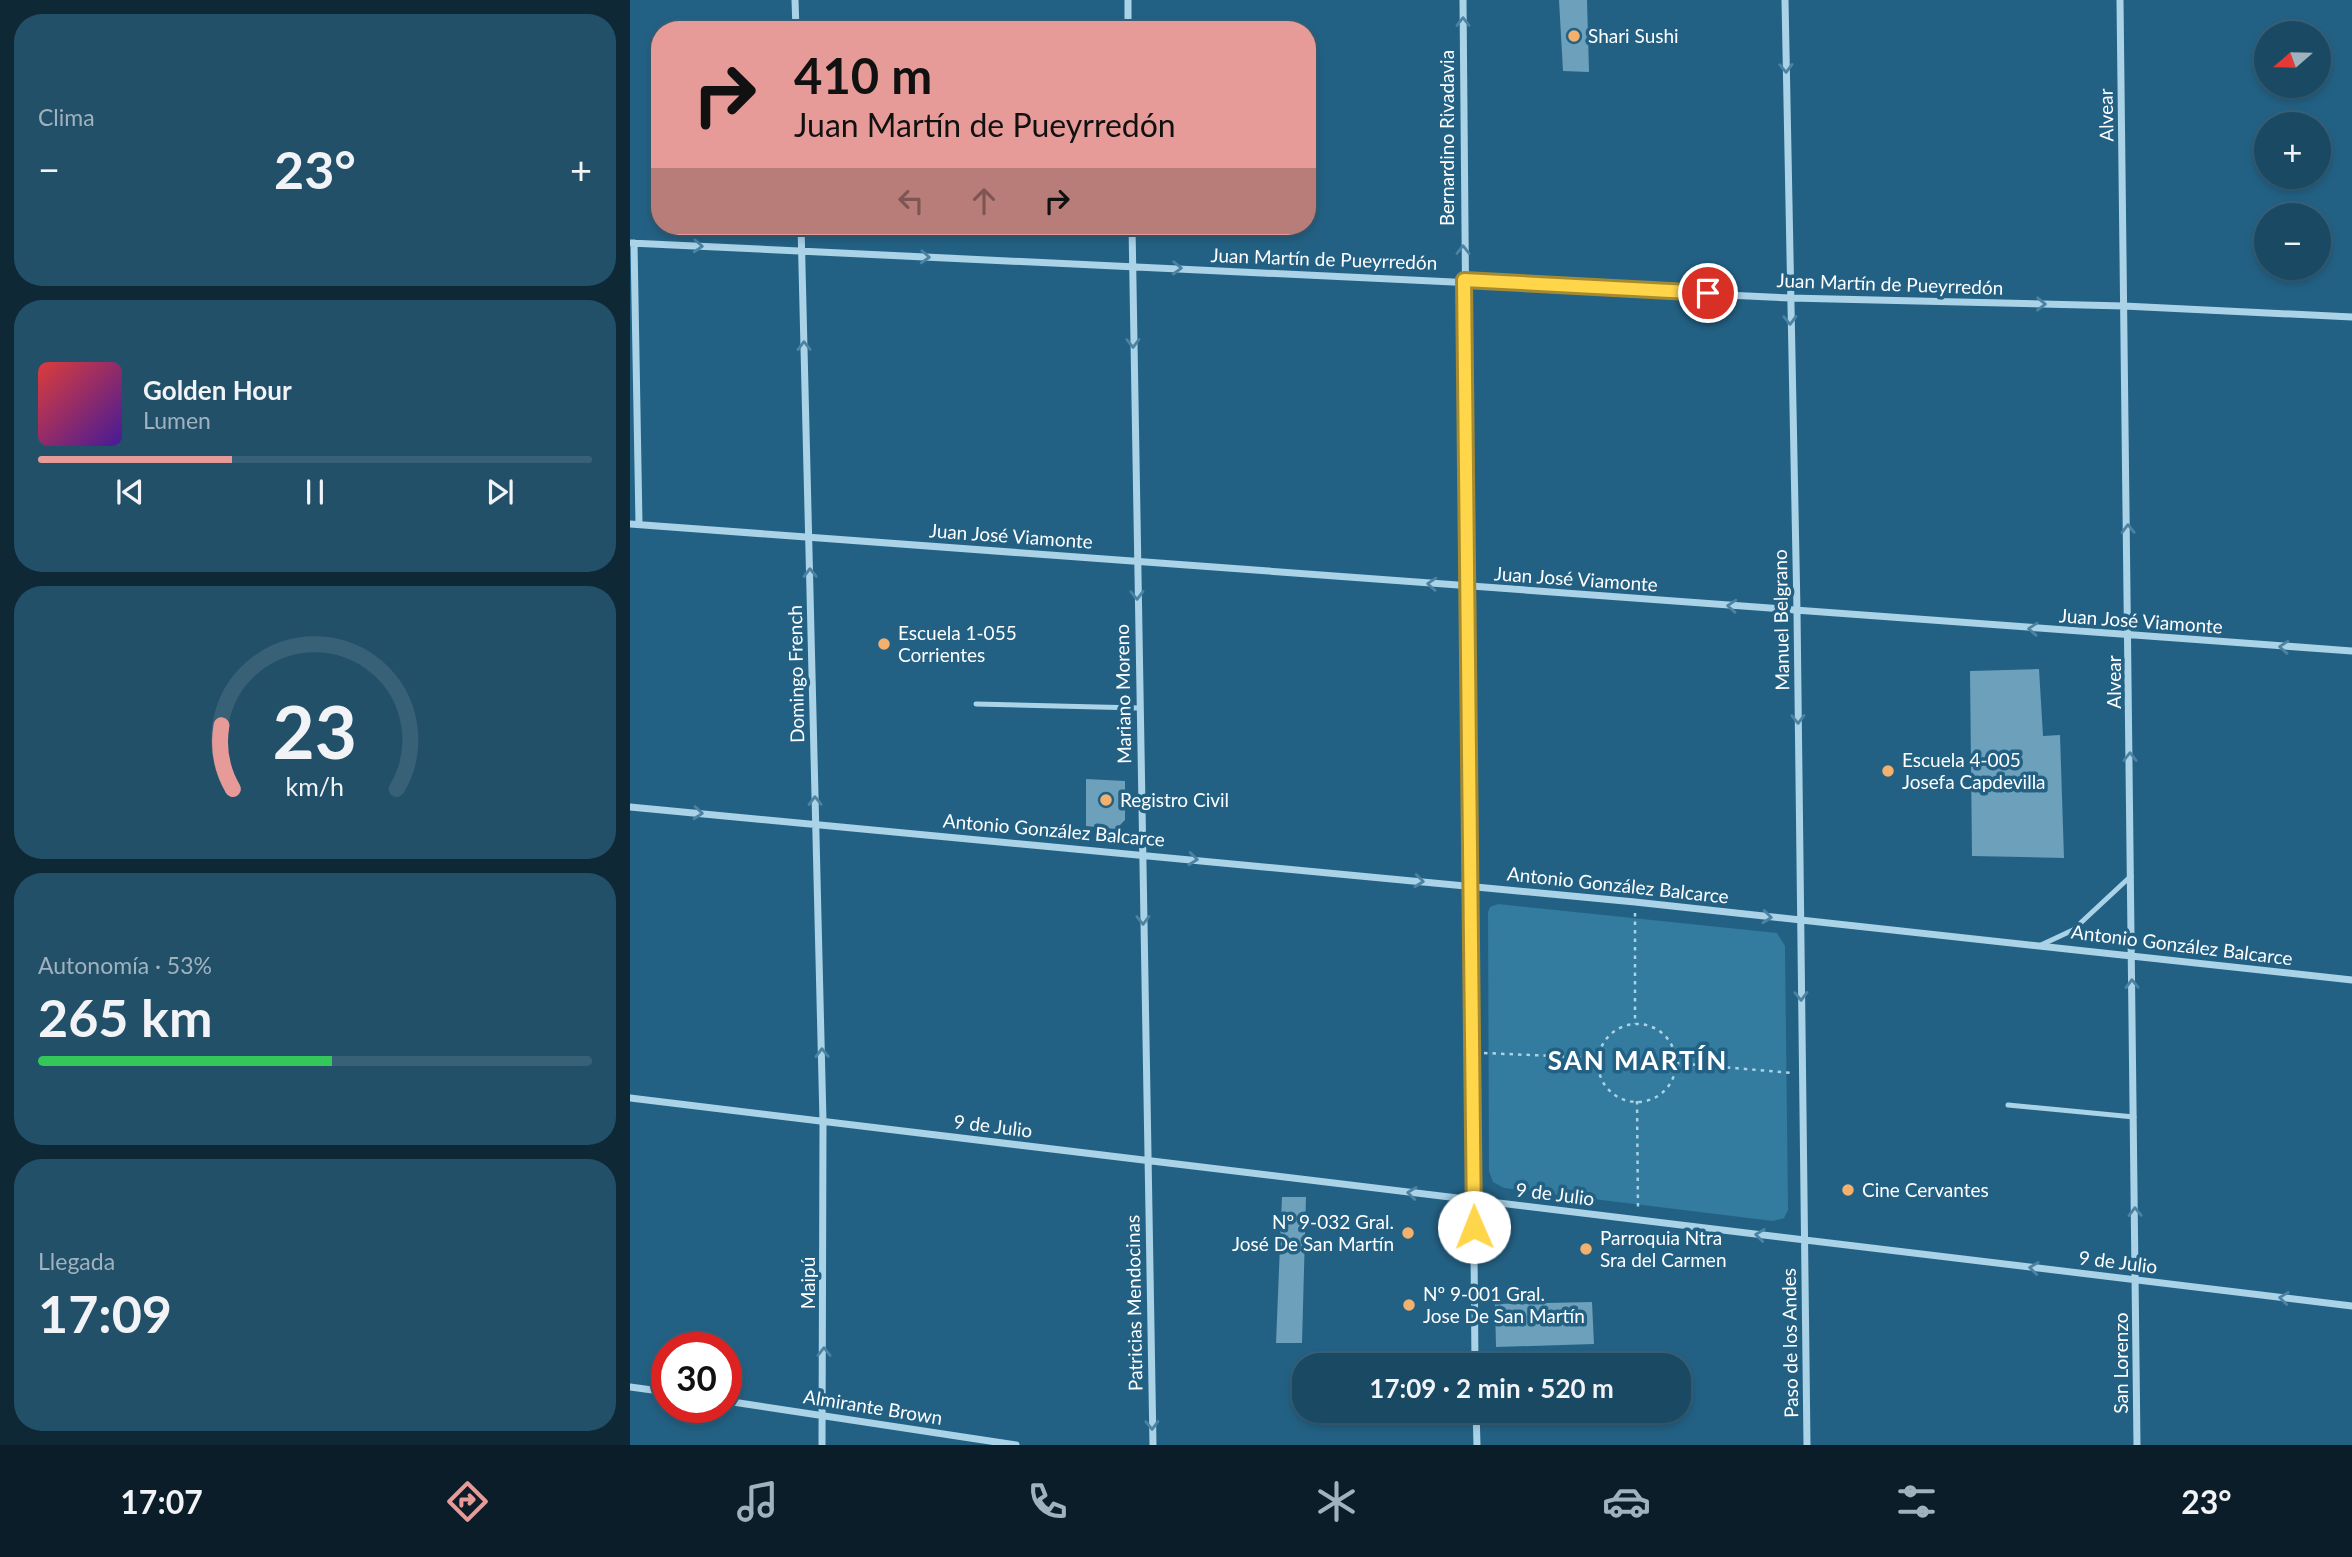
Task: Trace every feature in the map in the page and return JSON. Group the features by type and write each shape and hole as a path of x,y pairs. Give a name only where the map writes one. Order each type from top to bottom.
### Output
{"street":[{"path":"795,0 796,21"},
{"path":"1128,0 1128,21"},
{"name":"Bernardino Rivadavia","path":"1463,0 1466,587 1472,886 1475,1353"},
{"name":"Manuel Belgrano","path":"1785,0 1797,611 1804,1240"},
{"name":"Alvear","path":"2120,0 2136,1280"},
{"name":"Domingo French","path":"801,235 823,1121"},
{"name":"Mariano Moreno","path":"1132,235 1146,1161"},
{"path":"632,243 634,524"},
{"name":"Juan Martín de Pueyrredón","path":"632,243 1464,280 1790,298 2124,306 2352,317"},
{"name":"Juan José Viamonte","path":"634,524 2129,637 2352,651"},
{"name":"Antonio González Balcarce","path":"630,807 1635,902 2352,980"},
{"name":"9 de Julio","path":"630,1098 2352,1306"},
{"name":"Maipú","path":"822,1445 825,1415 823,1121"},
{"name":"Patricias Mendocinas","path":"1146,1161 1153,1445"},
{"name":"Paso de los Andes","path":"1804,1240 1807,1445"},
{"name":"San Lorenzo","path":"2136,1280 2137,1445"},
{"path":"630,1387 651,1390"},
{"name":"Almirante Brown","path":"742,1403 1016,1445"},
{"path":"1476,1423 1477,1445"}],"lane":[{"path":"976,704 1139,708"},
{"path":"2041,945 2073,930 2131,876"},
{"path":"2008,1105 2134,1117"}],"path":[{"path":"1635,902 1635,1024"},
{"path":"1635,1024 1653,1027 1667,1038 1676,1063 1672,1080 1661,1093 1637,1101 1612,1092 1601,1076 1599,1058 1611,1034 1635,1024"},
{"path":"1473,1053 1599,1058"},
{"path":"1676,1063 1802,1074"},
{"path":"1637,1101 1638,1220"}],"shaded area":[{"path":"1498,904 1777,933 1785,946 1788,1210 1784,1218 1773,1221 1504,1188 1493,1182 1489,1171 1488,912 1490,907"}],"building":[{"name":"Shari Sushi","path":"1559,0 1587,0 1589,72 1563,71"},
{"path":"2039,669 2043,736 2060,735 2064,858 1972,856 1970,671"},
{"name":"Registro Civil","path":"1086,779 1125,781 1125,820 1116,829 1086,826"},
{"path":"1282,1197 1306,1197 1302,1343 1276,1343"},
{"path":"1592,1302 1594,1344 1496,1347 1495,1304"}],"place":[{"name":"Shari Sushi","path":"1574,36"},
{"name":"Escuela 1-055 Corrientes","path":"884,644"},
{"name":"Escuela 4-005 Josefa Capdevilla","path":"1888,771"},
{"name":"Registro Civil","path":"1106,800"},
{"name":"Cine Cervantes","path":"1848,1190"},
{"name":"Nº 9-032 Gral. José De San Martín","path":"1408,1233"},
{"name":"Parroquia Ntra Sra del Carmen","path":"1586,1249"},
{"name":"Nº 9-001 Gral. Jose De San Martín","path":"1409,1305"}],"district":[{"name":"SAN MARTÍN","path":"1638,1061"}],"route":[{"path":"1474,1227 1464,280 1708,293"}]}
